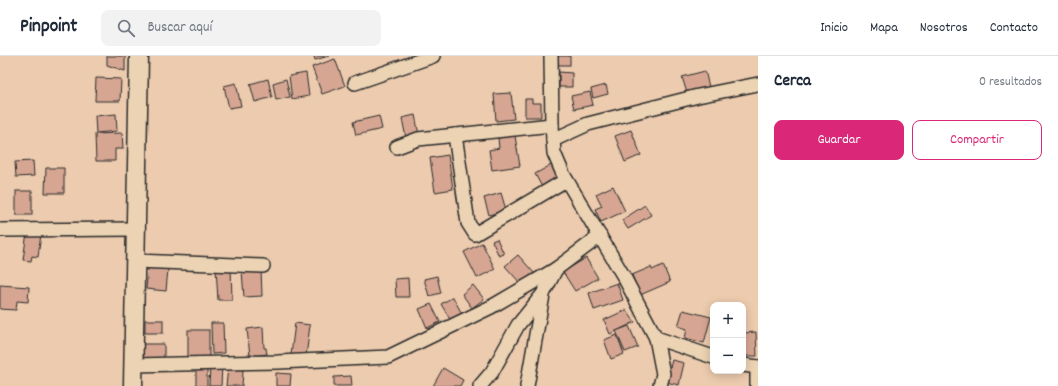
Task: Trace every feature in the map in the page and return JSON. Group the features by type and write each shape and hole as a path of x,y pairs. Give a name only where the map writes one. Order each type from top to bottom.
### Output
{"street":[{"path":"133,386 139,56"},
{"path":"355,82 433,56"},
{"path":"551,56 554,153 566,180 624,277 656,338 663,374 660,386"},
{"path":"553,140 588,124 698,96 758,84"},
{"path":"397,147 418,138 552,125"},
{"path":"454,135 468,224 475,234 566,180"},
{"path":"0,230 136,229"},
{"path":"134,365 278,362 388,356 491,307 556,269 600,236"},
{"path":"136,261 264,266"},
{"path":"480,386 492,372 518,325 543,294 556,269"},
{"path":"526,386 543,294"},
{"path":"656,338 710,356"},
{"path":"746,365 757,367 757,386"}],"building":[{"path":"107,56 125,56 125,71 107,65"},
{"path":"314,56 329,56 315,60"},
{"path":"557,56 570,56 570,65 557,65"},
{"path":"335,59 345,86 322,94 312,67"},
{"path":"705,71 709,87 687,93 682,77"},
{"path":"559,72 572,73 572,87 559,87"},
{"path":"306,73 309,96 292,99 289,76"},
{"path":"96,78 121,79 120,101 95,101"},
{"path":"268,79 272,97 255,102 250,84"},
{"path":"286,79 290,97 276,100 273,83"},
{"path":"236,83 241,106 229,108 224,86"},
{"path":"606,85 608,94 593,98 591,89"},
{"path":"590,92 593,105 574,109 571,96"},
{"path":"511,93 514,119 496,121 494,94"},
{"path":"525,99 532,99 532,103 541,103 541,117 525,117"},
{"path":"116,114 117,131 96,133 95,116"},
{"path":"415,115 419,135 406,138 402,118"},
{"path":"379,116 382,129 356,135 353,122"},
{"path":"631,130 641,155 625,162 615,136"},
{"path":"122,133 123,149 115,149 115,161 96,161 95,134"},
{"path":"515,136 520,166 492,170 489,150 499,148 498,138"},
{"path":"448,155 453,189 435,192 430,158"},
{"path":"33,161 34,176 16,177 15,162"},
{"path":"551,165 559,179 542,187 535,174"},
{"path":"46,168 64,168 64,193 45,193"},
{"path":"613,186 625,211 601,222 595,209 602,206 596,194"},
{"path":"16,191 32,191 32,215 16,215"},
{"path":"501,193 506,210 489,215 484,198"},
{"path":"645,205 651,215 628,229 622,220"},
{"path":"27,232 41,234 38,257 32,256 31,261 23,260"},
{"path":"497,239 504,254 499,256 492,241"},
{"path":"482,243 495,269 477,278 464,252"},
{"path":"518,255 534,273 521,284 505,266"},
{"path":"586,258 598,278 575,291 563,272"},
{"path":"663,265 670,282 640,295 632,275 651,267 652,270"},
{"path":"148,267 168,269 166,291 146,289"},
{"path":"216,268 231,268 232,300 218,300"},
{"path":"261,270 262,296 244,297 242,271"},
{"path":"437,276 441,293 429,296 424,279"},
{"path":"408,278 409,297 396,297 395,279"},
{"path":"617,283 623,300 594,310 589,293"},
{"path":"0,285 29,287 28,302 17,301 16,310 0,309"},
{"path":"473,285 484,299 472,308 462,294"},
{"path":"453,297 462,314 451,321 441,304"},
{"path":"431,304 440,322 427,328 419,309"},
{"path":"626,310 635,322 610,334 604,320"},
{"path":"683,310 710,317 704,343 685,338 687,329 678,326"},
{"path":"145,320 163,320 163,333 145,333"},
{"path":"211,323 223,323 224,353 212,354"},
{"path":"295,323 310,325 306,357 291,355"},
{"path":"629,326 638,347 625,352 616,331"},
{"path":"263,327 264,348 266,348 267,354 250,356 247,329"},
{"path":"188,330 209,330 209,359 188,359"},
{"path":"756,332 757,356 746,356 746,333"},
{"path":"617,335 624,354 611,359 604,340"},
{"path":"141,344 164,344 164,360 141,359"},
{"path":"672,360 684,363 679,385 666,382"},
{"path":"210,365 222,365 221,386 209,386"},
{"path":"196,366 207,366 207,386 196,386"},
{"path":"228,368 243,370 242,386 226,386"},
{"path":"443,368 463,380 460,386 433,386"},
{"path":"276,373 291,374 290,386 276,386"},
{"path":"351,376 352,386 334,386 334,377"}]}
